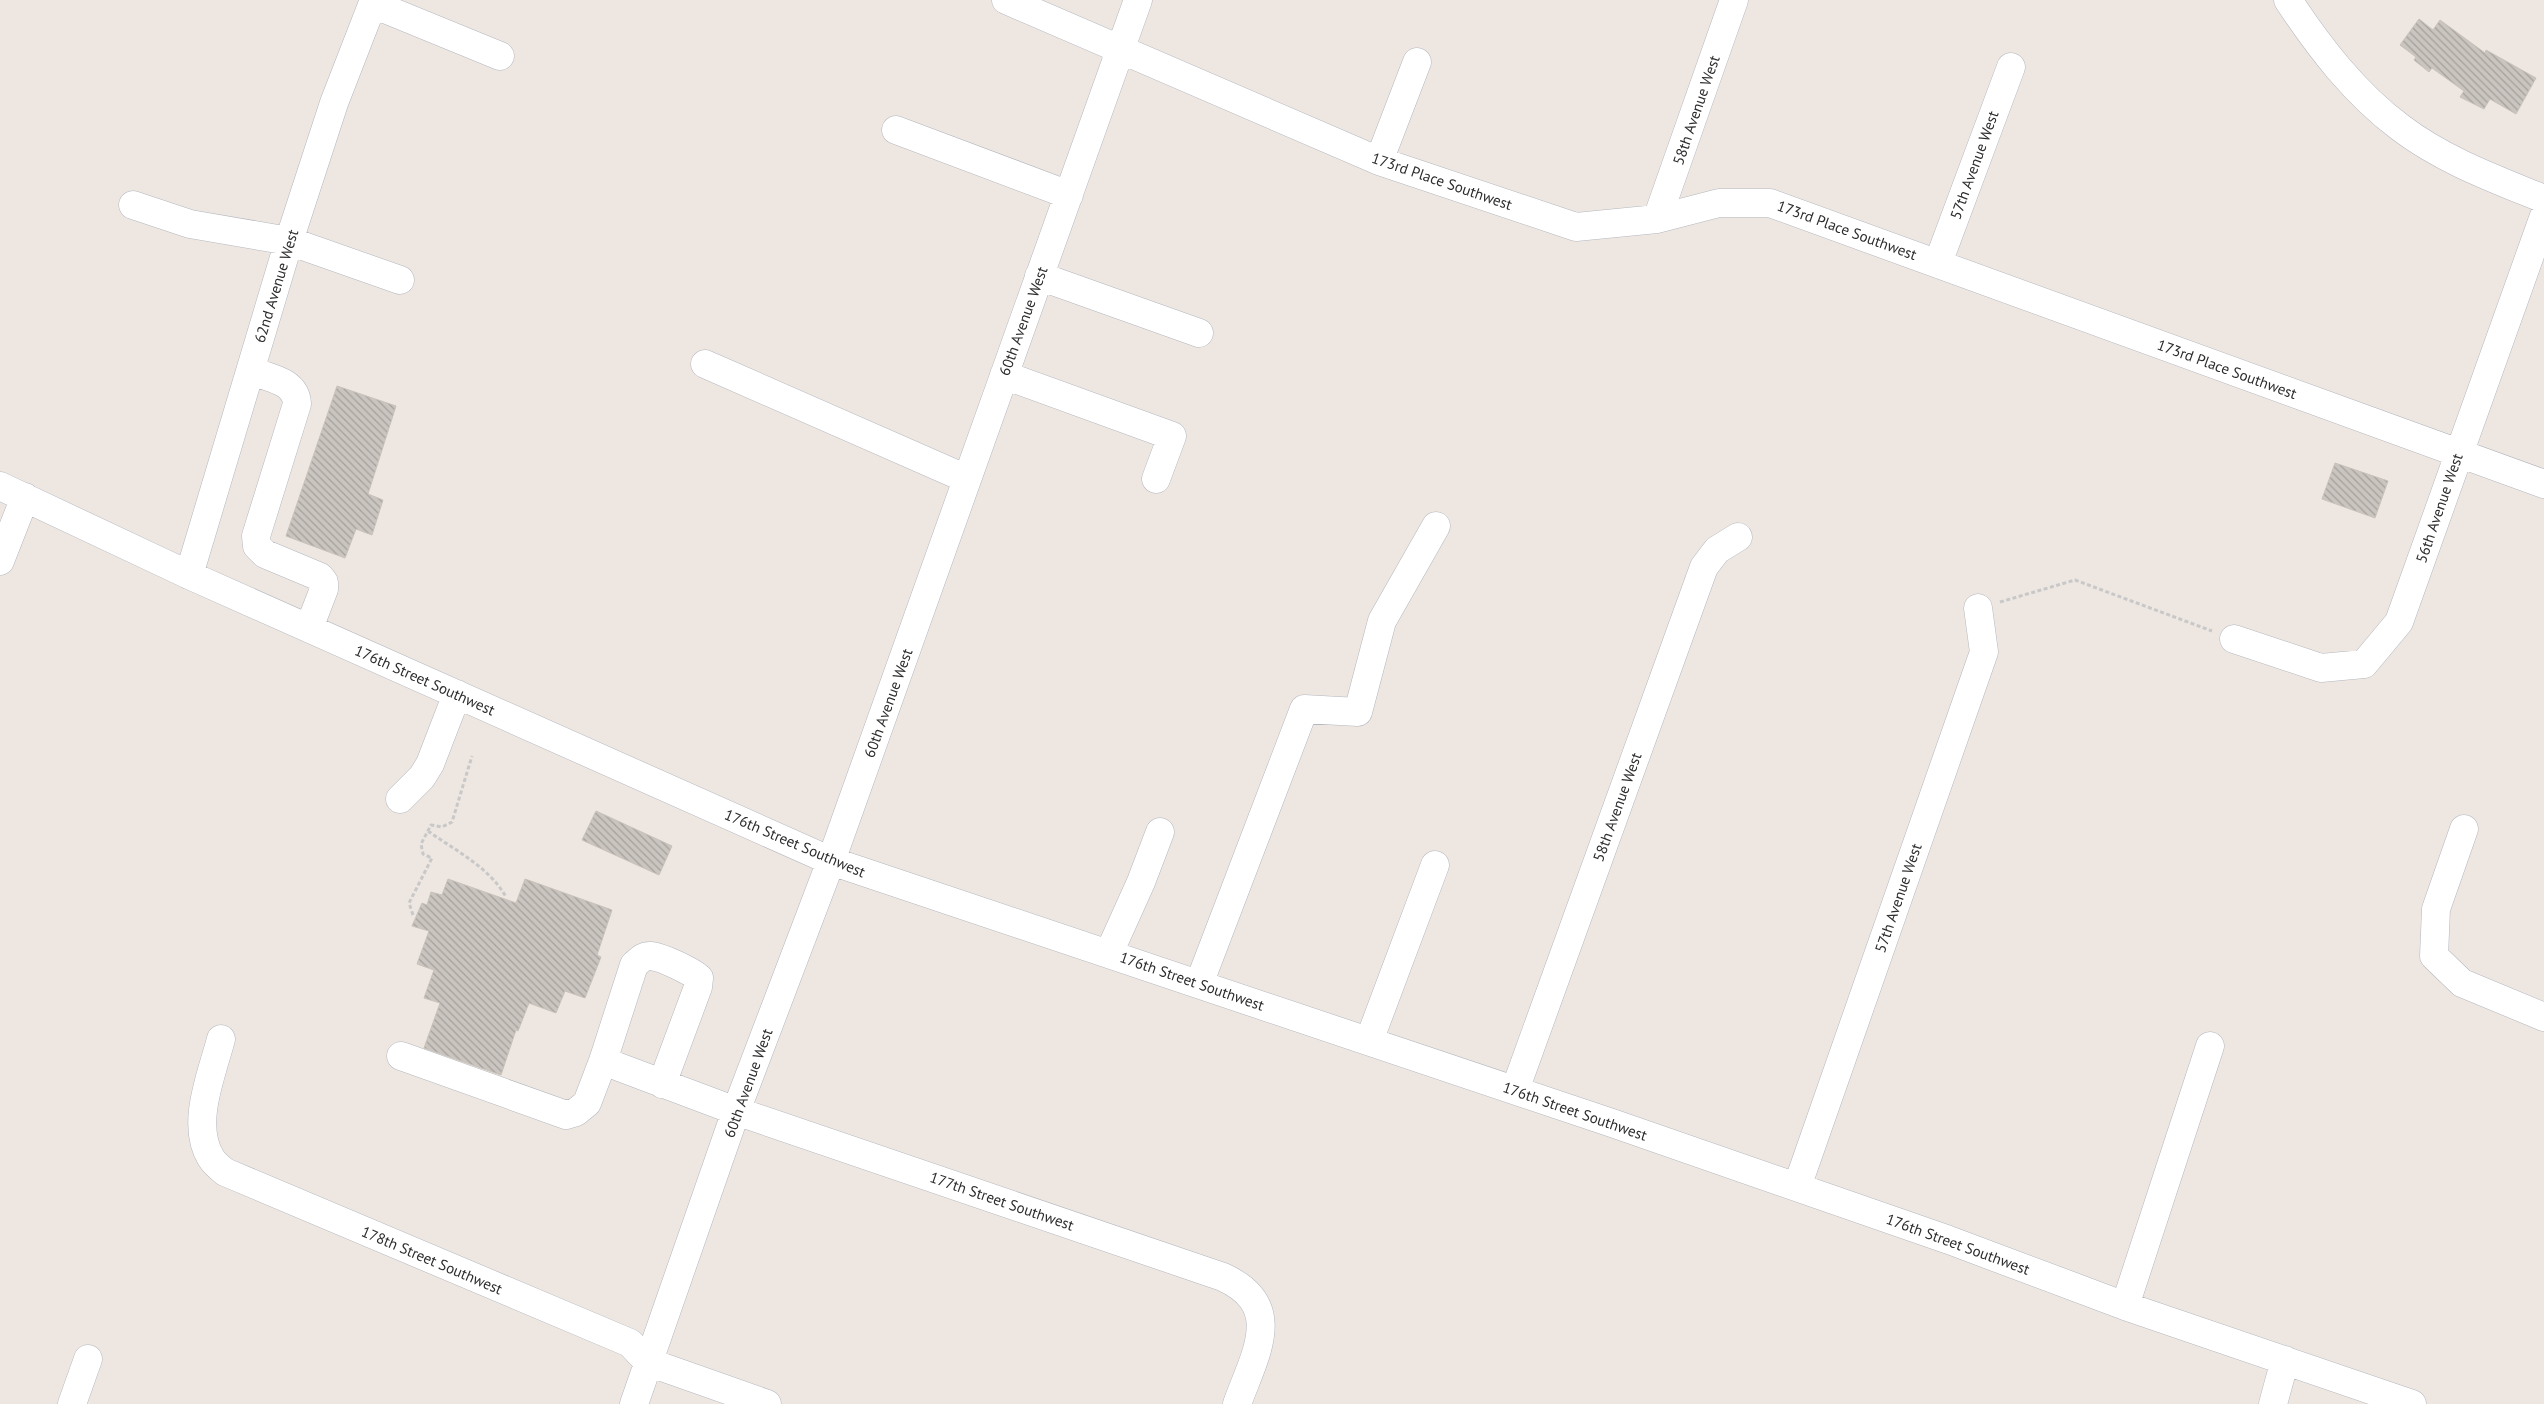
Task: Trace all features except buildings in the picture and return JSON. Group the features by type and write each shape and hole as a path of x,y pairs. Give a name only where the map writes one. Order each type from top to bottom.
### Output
{"street":[{"name":"173rd Place Southwest","path":"1006,0 1379,161 1576,227 1657,219 1719,203 1770,203 1938,262 2544,484"},
{"name":"60th Avenue West","path":"634,1404 736,1111 832,861 1138,0"},
{"name":"58th Avenue West","path":"1657,219 1734,0"},
{"path":"2288,0 2308,31 2364,97 2402,128 2448,157 2544,198"},
{"path":"373,2 500,56"},
{"name":"62nd Avenue West","path":"189,575 289,241 334,103 373,2"},
{"path":"1379,161 1417,62"},
{"name":"57th Avenue West","path":"1938,262 2011,67"},
{"path":"896,130 1068,194"},
{"path":"133,205 190,224 289,241 400,280"},
{"name":"56th Avenue West","path":"2234,639 2321,668 2364,664 2399,622 2544,216"},
{"path":"1039,276 1199,333"},
{"path":"705,364 967,479"},
{"path":"251,371 290,386 296,394 297,404 256,536 257,546 265,554 320,578 324,582 324,589 309,628"},
{"path":"1004,375 1172,436 1156,479"},
{"name":"176th Street Southwest","path":"0,486 189,575 832,861 1515,1090 1949,1240 2125,1306 2412,1404"},
{"path":"0,561 25,497"},
{"path":"1199,984 1304,710 1358,712 1382,621 1436,526"},
{"name":"58th Avenue West","path":"1515,1090 1704,567 1717,550 1738,537"},
{"name":"57th Avenue West","path":"1797,1187 1984,652 1978,608"},
{"path":"400,799 422,777 430,764 457,694"},
{"path":"2464,829 2436,909 2434,956 2462,983 2544,1017"},
{"path":"1109,953 1141,882 1160,832"},
{"path":"1369,1041 1435,865"},
{"path":"401,1056 566,1115 576,1112 586,1103 603,1061 634,965 642,957 650,956 693,973 698,978 698,988 662,1084"},
{"name":"178th Street Southwest","path":"221,1039 204,1110 203,1126 211,1158 225,1172 630,1342 648,1362 767,1404"},
{"path":"2125,1306 2210,1046"},
{"name":"177th Street Southwest","path":"603,1061 736,1111 1223,1276 1245,1289 1258,1305 1260,1338 1237,1404"},
{"path":"72,1404 88,1359"},
{"path":"2273,1404 2285,1360"}],"path":[{"path":"1978,608 2075,580 2234,639"},
{"path":"413,916 409,902 432,858 423,854 421,844 431,825 442,827 452,822 472,756"},
{"path":"428,831 491,876 506,898"}]}
